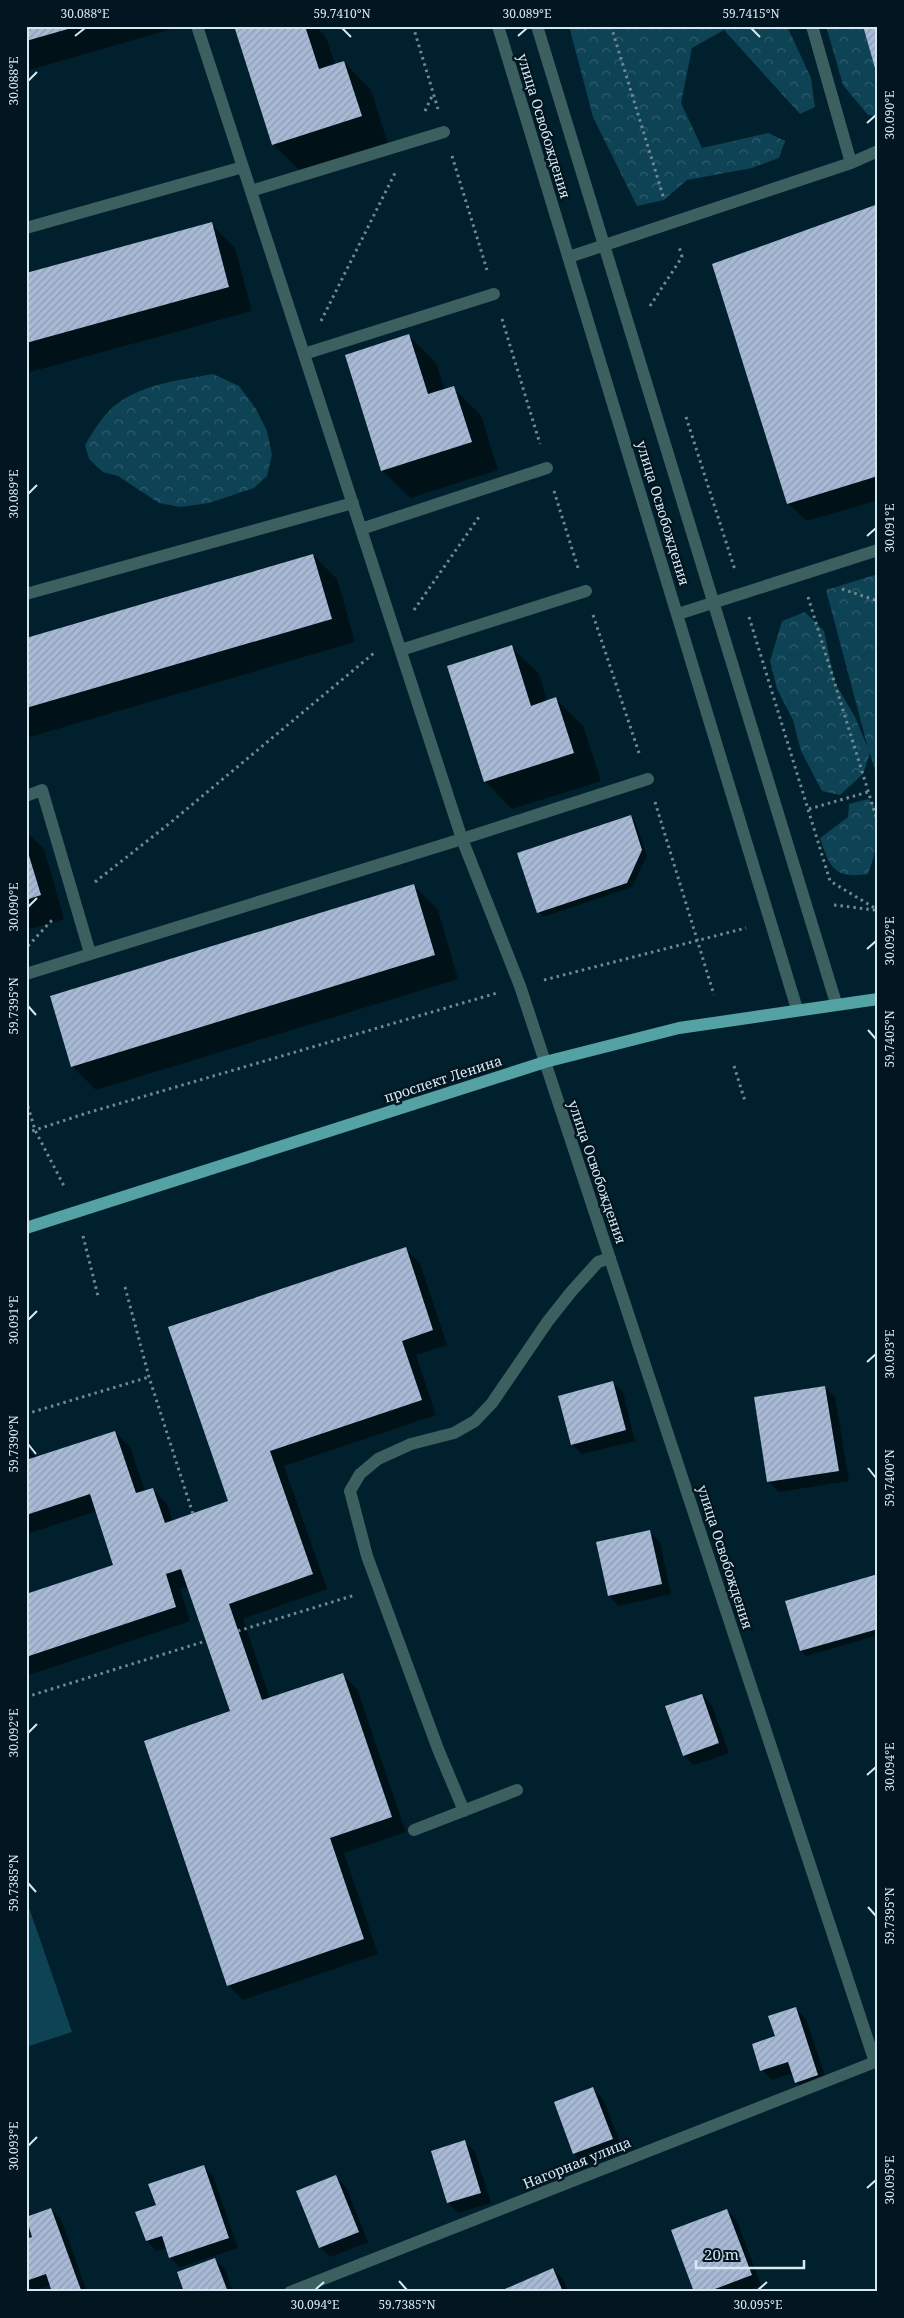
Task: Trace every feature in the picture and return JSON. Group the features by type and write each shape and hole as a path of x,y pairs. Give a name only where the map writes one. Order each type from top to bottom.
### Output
{"main road":[{"name":"проспект Ленина","path":"26,1228 545,1062 679,1028 878,998"}],"street":[{"name":"улица Освобождения","path":"197,26 462,839 520,986 874,2062"},
{"name":"улица Освобождения","path":"498,26 797,1009"},
{"name":"улица Освобождения","path":"537,26 715,602 836,1003"},
{"path":"812,26 850,163"},
{"path":"251,191 444,132"},
{"path":"569,257 850,163 878,151"},
{"path":"26,228 243,167"},
{"path":"304,354 494,294"},
{"path":"361,529 548,468"},
{"path":"26,594 353,503"},
{"path":"678,614 878,550"},
{"path":"401,650 586,591"},
{"path":"26,974 462,839 648,778"},
{"path":"26,796 42,790 90,953"},
{"path":"464,1811 438,1749 367,1556 350,1491 360,1474 378,1459 411,1444 454,1433 474,1421 492,1403 548,1321 571,1292 598,1262 610,1258"},
{"path":"414,1830 517,1790"},
{"name":"Нагорная улица","path":"290,2292 874,2062"}],"path":[{"path":"611,26 682,257 650,305 653,315"},
{"path":"304,354 411,142 433,93"},
{"path":"683,408 830,881 877,910"},
{"path":"532,445 538,437"},
{"path":"412,612 504,483"},
{"path":"801,575 878,822"},
{"path":"88,886 170,823 375,652"},
{"path":"809,809 868,792"},
{"path":"834,905 877,910"},
{"path":"26,1133 87,1113 520,986 754,926"},
{"path":"698,940 714,995"},
{"path":"734,1066 745,1102"},
{"path":"26,1100 35,1130"},
{"path":"125,1287 149,1377 193,1514"},
{"path":"26,1414 149,1377"},
{"path":"238,1631 379,1588"},
{"path":"26,1697 206,1641"}],"green space":[{"path":"569,26 787,26 811,78 815,107 800,114 724,30 692,48 681,103 702,148 768,133 785,141 779,158 752,168 687,180 664,200 637,206 593,117"},
{"path":"826,26 863,26 878,76 878,116 868,115 843,85"},
{"path":"213,374 239,386 256,409 267,431 272,455 267,476 254,488 209,503 180,507 159,503 118,476 103,472 89,459 85,445 104,417 118,403 129,396 152,387"},
{"path":"878,574 878,781 870,753 863,774 840,795 822,791 801,751 793,720 777,689 770,661 782,621 805,612 824,631 835,683 855,717 868,748 826,590"},
{"path":"868,799 874,806 879,824 874,856 868,874 848,875 841,873 831,864 820,838 848,817 849,804"},
{"path":"26,1899 72,2032 26,2047"}],"building":[{"path":"26,26 74,26 75,27 26,41"},
{"path":"242,26 305,26 319,69 344,61 362,116 272,145 235,29"},
{"path":"863,26 878,26 878,75 877,75"},
{"path":"878,204 878,476 787,504 712,264"},
{"path":"212,222 229,287 26,343 26,273"},
{"path":"409,334 428,394 454,386 472,442 381,471 345,355"},
{"path":"313,554 332,619 26,708 26,638"},
{"path":"512,645 531,706 556,697 574,753 484,782 447,666"},
{"path":"631,815 642,850 627,883 537,913 517,853"},
{"path":"26,846 41,895 26,900"},
{"path":"414,884 435,955 71,1067 50,996"},
{"path":"406,1247 433,1330 402,1341 422,1400 270,1451 313,1574 229,1604 262,1700 343,1673 392,1817 330,1838 364,1939 227,1986 144,1741 230,1711 181,1569 166,1574 176,1607 26,1657 26,1594 113,1565 90,1494 26,1515 26,1452 29,1459 115,1431 136,1493 153,1488 165,1523 228,1501 168,1327"},
{"path":"613,1381 626,1430 571,1445 558,1396"},
{"path":"825,1386 839,1471 767,1482 754,1397"},
{"path":"650,1530 662,1584 608,1596 596,1542"},
{"path":"878,1574 878,1629 800,1651 785,1601"},
{"path":"702,1694 719,1743 683,1756 665,1706"},
{"path":"796,2007 818,2075 795,2083 788,2062 760,2071 752,2044 775,2036 768,2016"},
{"path":"593,2087 613,2139 573,2154 554,2102"},
{"path":"465,2140 481,2193 447,2203 431,2151"},
{"path":"204,2165 229,2238 169,2258 162,2236 146,2241 135,2212 156,2205 148,2184"},
{"path":"336,2175 359,2232 319,2248 296,2191"},
{"path":"51,2208 81,2290 76,2292 52,2292 46,2274 26,2281 26,2239 32,2237 26,2217"},
{"path":"727,2209 752,2275 707,2292 694,2292 671,2230"},
{"path":"215,2258 228,2292 184,2292 177,2272"},
{"path":"553,2268 563,2292 498,2292"}]}
